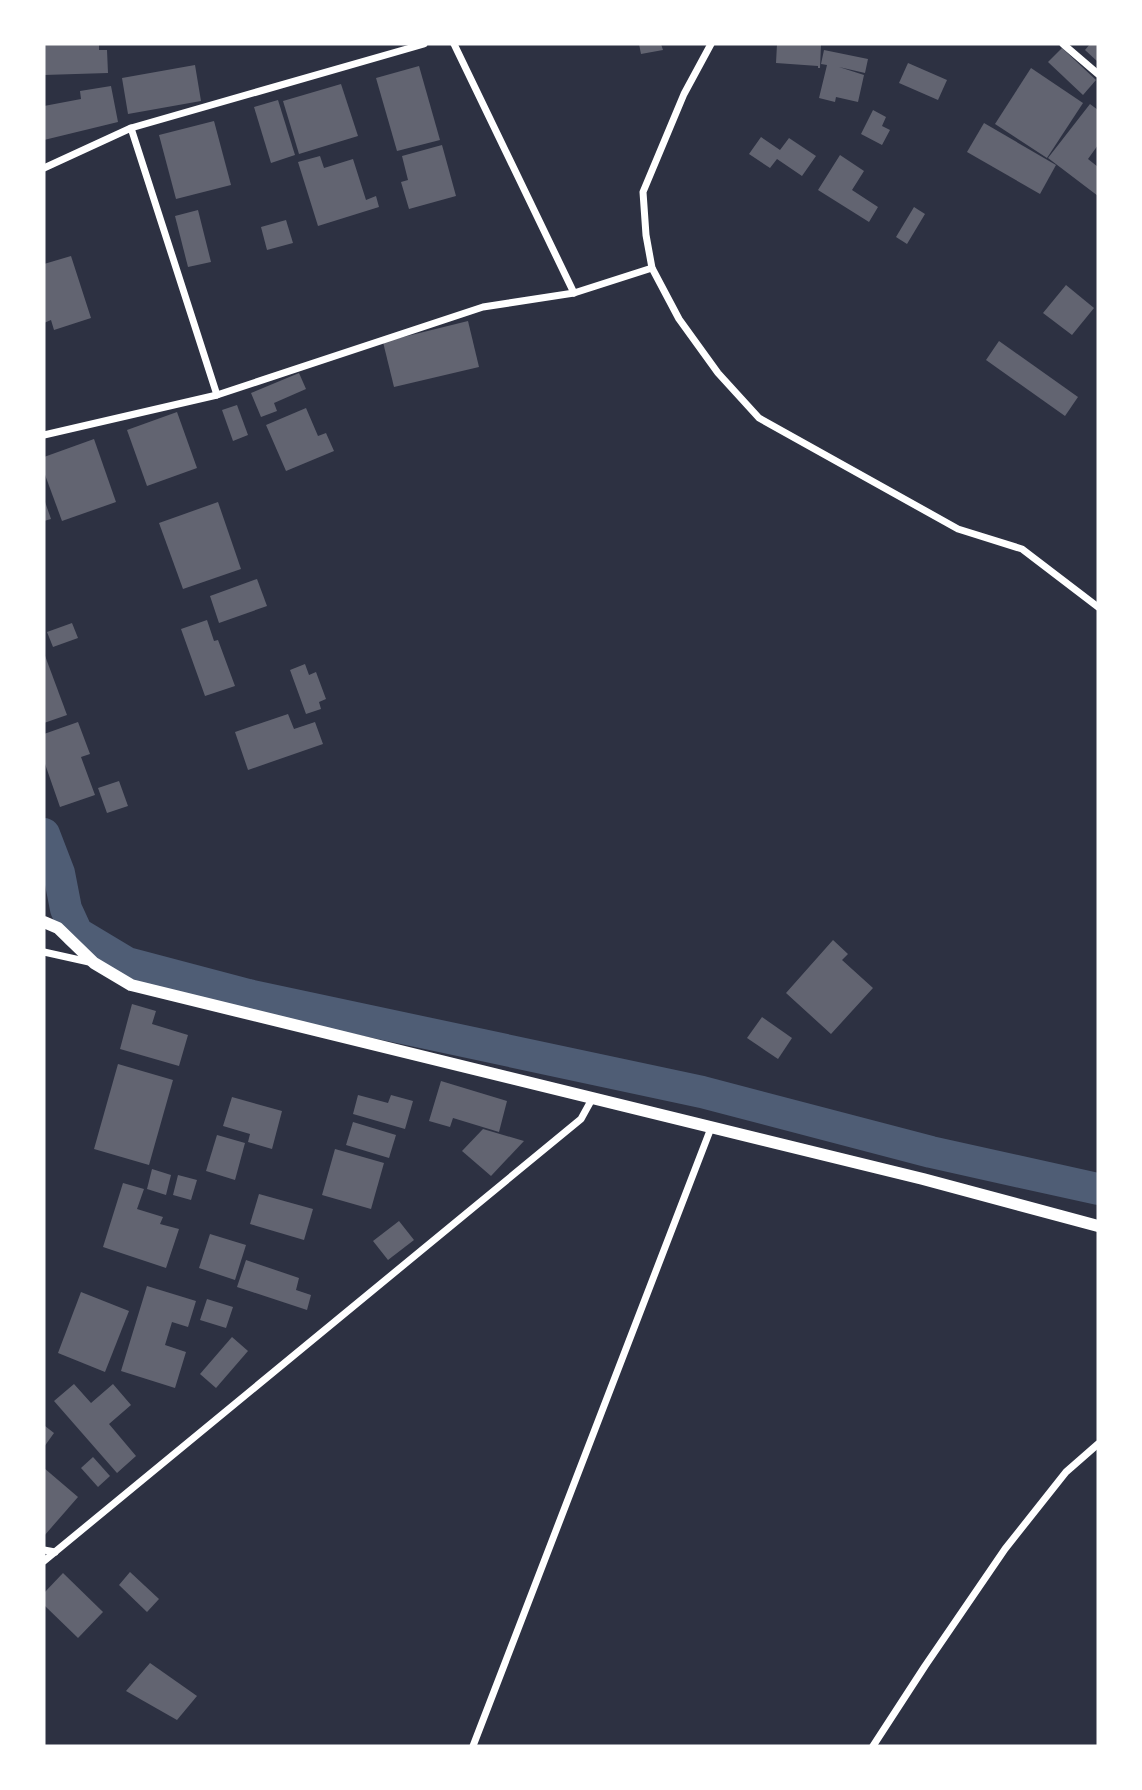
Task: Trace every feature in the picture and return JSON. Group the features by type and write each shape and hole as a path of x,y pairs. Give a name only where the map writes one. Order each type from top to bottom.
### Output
{"street":[{"path":"44,168 131,128 424,44"},
{"path":"454,44 574,293"},
{"path":"711,44 684,94 643,192 652,268 679,319 718,373 759,418 958,529 1022,549 1098,607"},
{"path":"1063,44 1098,74"},
{"path":"131,128 217,395"},
{"path":"44,425 45,435 217,395 483,307 574,293 652,268"},
{"path":"44,922 58,928 94,963 131,985 923,1180 1098,1226"},
{"path":"44,952 94,963"},
{"path":"44,1561 581,1119 592,1099"},
{"path":"473,1746 711,1128"},
{"path":"873,1746 1005,1549 1066,1472 1098,1444"},
{"path":"44,1550 55,1552"}],"building":[{"path":"44,44 99,44 99,50 107,50 108,73 44,75"},
{"path":"639,44 661,44 663,50 641,54"},
{"path":"777,44 821,45 820,68 776,63"},
{"path":"1090,44 1098,44 1098,62 1085,50"},
{"path":"1062,48 1096,80 1083,95 1048,62"},
{"path":"824,50 868,59 865,73 839,67 864,75 858,102 836,97 835,102 819,98 827,65 821,64"},
{"path":"908,63 947,80 938,100 899,83"},
{"path":"195,65 201,101 128,114 122,78"},
{"path":"419,66 440,140 397,151 376,78"},
{"path":"1031,68 1083,103 1047,158 995,124"},
{"path":"341,84 358,136 299,154 283,101"},
{"path":"111,86 118,122 44,140 44,106 81,99 80,91"},
{"path":"278,100 295,155 271,163 254,107"},
{"path":"1090,104 1098,110 1098,145 1088,159 1098,167 1098,196 1048,158"},
{"path":"873,110 886,117 882,126 890,130 882,145 861,134"},
{"path":"214,121 231,185 176,199 159,135"},
{"path":"984,123 1056,165 1040,194 967,152"},
{"path":"761,137 780,150 789,138 816,156 802,176 777,159 770,168 749,154"},
{"path":"442,145 456,196 409,209 401,182 408,180 402,156"},
{"path":"840,155 864,171 852,190 878,207 869,222 818,190"},
{"path":"320,156 324,168 353,159 366,200 376,196 379,207 318,226 298,162"},
{"path":"914,207 925,214 907,244 896,237"},
{"path":"198,210 211,262 188,267 175,216"},
{"path":"286,220 293,243 267,250 261,227"},
{"path":"71,256 91,318 54,330 51,320 44,323 44,264"},
{"path":"1066,285 1094,308 1072,335 1043,313"},
{"path":"468,321 479,367 394,387 383,342"},
{"path":"999,341 1078,397 1065,416 986,360"},
{"path":"299,373 306,389 274,403 277,411 261,417 251,393"},
{"path":"237,405 248,435 233,441 222,410"},
{"path":"306,408 318,436 326,433 334,451 286,471 266,425"},
{"path":"177,412 197,468 147,486 127,430"},
{"path":"94,439 116,502 62,521 44,472 44,457"},
{"path":"44,499 51,519 44,521"},
{"path":"218,502 241,569 183,589 159,523"},
{"path":"257,579 267,606 219,623 210,596"},
{"path":"207,620 214,641 218,640 235,686 205,696 181,629"},
{"path":"72,623 78,638 53,647 47,632"},
{"path":"44,653 67,715 44,723"},
{"path":"305,664 309,675 316,672 326,699 319,702 321,709 306,714 290,670"},
{"path":"288,714 294,729 315,722 323,744 248,770 235,732"},
{"path":"78,722 90,754 81,757 95,795 60,807 44,761 44,734"},
{"path":"119,781 128,806 107,813 98,788"},
{"path":"833,940 848,954 842,960 873,988 831,1034 786,993"},
{"path":"132,1004 156,1011 152,1024 188,1035 179,1066 120,1049"},
{"path":"762,1017 792,1038 778,1059 747,1038"},
{"path":"118,1064 173,1080 149,1165 94,1149"},
{"path":"441,1081 507,1101 499,1132 453,1118 450,1127 429,1121"},
{"path":"358,1095 388,1103 391,1095 413,1101 405,1129 353,1114"},
{"path":"232,1097 282,1111 272,1149 248,1142 250,1134 223,1126"},
{"path":"353,1122 396,1135 389,1158 346,1145"},
{"path":"483,1129 524,1141 491,1176 462,1151"},
{"path":"217,1135 245,1143 235,1180 206,1171"},
{"path":"335,1149 384,1163 371,1209 322,1195"},
{"path":"152,1169 171,1175 166,1195 147,1189"},
{"path":"178,1175 197,1180 191,1200 173,1195"},
{"path":"123,1183 144,1189 137,1209 163,1217 160,1224 179,1229 166,1268 103,1247"},
{"path":"259,1194 313,1209 304,1240 250,1224"},
{"path":"399,1221 414,1240 388,1260 373,1241"},
{"path":"210,1234 246,1245 235,1280 199,1268"},
{"path":"246,1260 299,1278 296,1290 311,1295 307,1310 237,1287"},
{"path":"147,1286 196,1301 188,1327 172,1322 165,1345 186,1352 175,1388 121,1371"},
{"path":"81,1292 129,1311 105,1372 58,1353"},
{"path":"207,1299 233,1307 226,1328 200,1320"},
{"path":"232,1337 248,1351 216,1388 200,1374"},
{"path":"74,1384 91,1403 113,1384 131,1405 109,1424 136,1456 117,1473 54,1401"},
{"path":"44,1427 54,1433 44,1447"},
{"path":"93,1457 110,1476 98,1487 81,1468"},
{"path":"44,1468 78,1497 44,1536"},
{"path":"130,1572 159,1599 147,1612 119,1585"},
{"path":"63,1573 103,1612 78,1638 44,1605 44,1593"},
{"path":"150,1663 197,1696 177,1720 126,1691"}],"waterway":[{"path":"44,834 59,873 66,909 77,933 127,963 248,995 702,1092 931,1152 1098,1189"}]}
